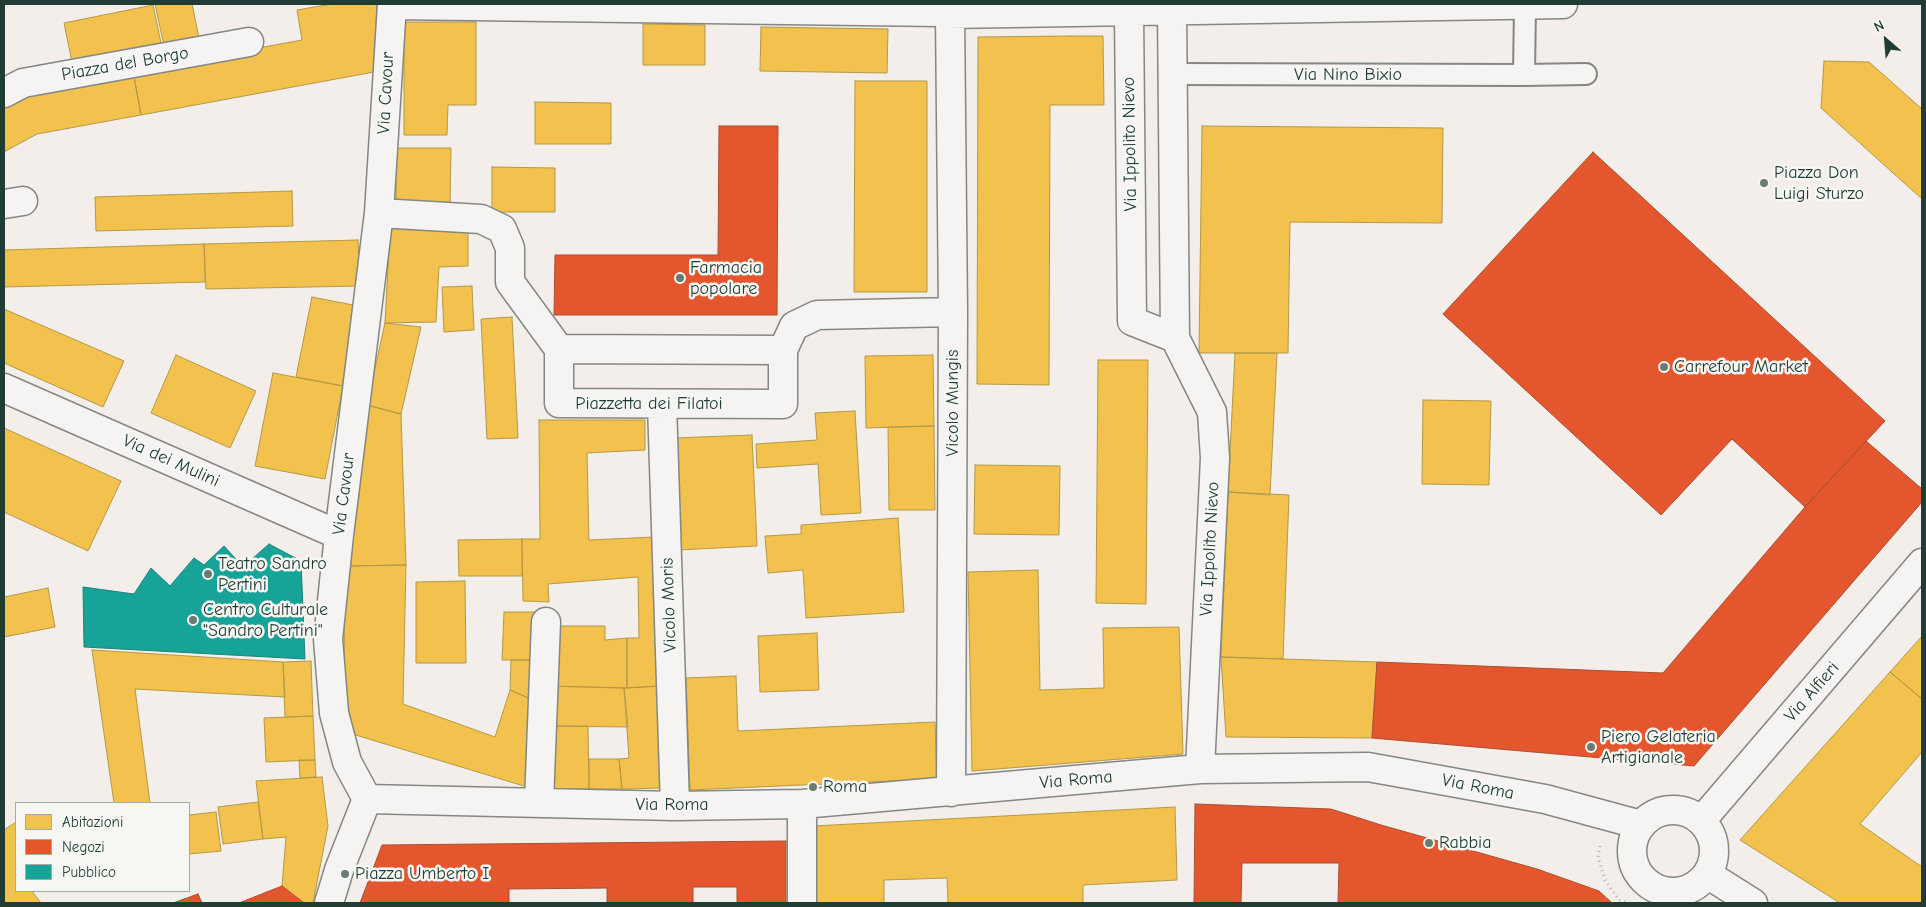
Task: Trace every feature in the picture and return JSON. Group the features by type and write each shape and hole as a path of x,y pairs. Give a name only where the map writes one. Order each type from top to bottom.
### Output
{"street":[{"path":"392,5 945,13 1137,8 1172,10 1563,4"},
{"name":"Via Cavour","path":"367,799 347,762 334,713 328,639 379,213 392,5"},
{"name":"Via Ippolito Nievo","path":"1137,8 1132,321 1175,338"},
{"name":"Via Ippolito Nievo","path":"1172,10 1175,338 1212,412 1215,458 1200,769"},
{"name":"Vicolo Mungis","path":"945,13 953,312 951,792"},
{"name":"Piazza del Borgo","path":"4,93 23,83 249,42"},
{"path":"379,213 481,219 502,229 510,248 510,282 559,349 783,350"},
{"name":"Piazzetta dei Filatoi","path":"559,349 558,403 783,404 783,350 794,326 817,315 953,312"},
{"name":"Via dei Mulini","path":"4,388 339,535"},
{"name":"Vicolo Moris","path":"662,404 675,806"},
{"name":"Via Alfieri","path":"1701,821 1922,563"},
{"path":"539,803 546,622"},
{"name":"Via Roma","path":"367,799 675,806 802,804 1200,769 1368,766 1545,799 1642,825"},
{"path":"329,903 339,870 367,799"},
{"path":"802,804 802,903"},
{"path":"1667,811 1686,812 1701,821 1706,826 1714,843 1715,852 1713,863 1701,882 1692,888 1676,892 1661,890 1644,894 1632,854 1634,839 1642,825 1655,814 1667,811"},
{"path":"1707,874 1753,903"}],"lane":[{"path":"1524,75 1525,6"},
{"name":"Via Nino Bixio","path":"1172,74 1586,74"}],"path":[{"path":"1607,816 1598,857 1605,880 1619,900 1629,903"}],"building: Abitazioni":[{"path":"155,4 192,4 199,38 164,46"},
{"path":"332,4 377,4 374,72 141,115 133,71 302,40 297,10"},
{"path":"153,5 161,43 72,62 64,23"},
{"path":"404,22 476,22 476,105 448,105 447,135 404,135"},
{"path":"643,24 705,25 705,65 643,65"},
{"path":"761,27 888,29 887,73 760,71"},
{"path":"1103,36 1104,105 1050,105 1049,385 977,384 978,37"},
{"path":"1824,61 1869,62 1922,109 1922,199 1821,108"},
{"path":"133,71 141,115 37,134 4,152 4,101"},
{"path":"855,81 927,81 927,292 854,292"},
{"path":"535,102 611,103 611,144 535,144"},
{"path":"1202,126 1443,128 1442,223 1290,222 1288,353 1199,353"},
{"path":"396,148 451,148 450,206 396,206"},
{"path":"492,167 555,168 555,212 492,212"},
{"path":"292,191 293,226 96,231 95,197"},
{"path":"390,227 468,233 468,266 439,267 436,322 385,323"},
{"path":"358,240 360,286 206,289 204,244"},
{"path":"204,244 205,282 4,287 4,250"},
{"path":"472,286 474,330 444,332 442,287"},
{"path":"312,297 358,306 343,386 296,377"},
{"path":"4,309 124,361 103,407 4,363"},
{"path":"512,317 518,438 487,439 481,319"},
{"path":"385,323 421,327 401,414 367,405"},
{"path":"1235,353 1277,353 1270,495 1228,492"},
{"path":"176,355 256,391 230,448 151,413"},
{"path":"933,355 934,426 866,428 865,356"},
{"path":"1098,360 1148,360 1146,604 1096,603"},
{"path":"273,373 343,386 325,479 255,466"},
{"path":"1423,400 1491,401 1489,485 1422,484"},
{"path":"367,405 401,414 406,565 345,566 347,499 359,498 360,449"},
{"path":"855,411 861,513 821,515 818,464 757,468 756,444 817,440 815,413"},
{"path":"539,420 645,420 645,450 587,453 589,540 655,537 659,686 627,688 627,638 639,638 638,577 548,584 549,602 523,601 522,539 540,539"},
{"path":"934,426 935,510 889,510 888,427"},
{"path":"4,428 121,481 88,551 4,512"},
{"path":"752,435 757,546 679,550 674,438"},
{"path":"975,465 1060,466 1059,535 974,534"},
{"path":"1228,492 1289,495 1283,659 1221,657"},
{"path":"898,518 904,612 806,618 803,570 768,573 765,536 801,534 801,525"},
{"path":"522,539 522,576 459,576 458,540"},
{"path":"406,565 403,704 495,737 510,690 540,703 537,790 349,733 344,679 345,566"},
{"path":"1038,570 1040,690 1104,688 1103,628 1179,627 1183,754 972,771 968,572"},
{"path":"465,581 466,663 416,663 416,582"},
{"path":"48,588 55,627 4,637 4,597"},
{"path":"504,612 540,612 541,660 502,660"},
{"path":"548,626 605,626 605,640 627,638 627,688 547,686"},
{"path":"817,633 819,690 760,692 758,636"},
{"path":"1922,636 1922,699 1890,672"},
{"path":"92,650 283,662 285,697 135,689 150,802 114,802"},
{"path":"1221,657 1377,662 1372,738 1226,737"},
{"path":"511,660 541,660 540,703 510,690"},
{"path":"311,661 313,716 285,717 283,662"},
{"path":"1890,672 1922,699 1922,752 1860,824 1922,867 1922,903 1840,903 1740,840"},
{"path":"736,676 738,731 935,722 937,779 690,790 686,678"},
{"path":"547,686 624,688 628,727 545,726"},
{"path":"659,686 662,788 622,789 619,759 629,758 624,688"},
{"path":"313,716 315,760 266,762 264,718"},
{"path":"545,726 588,726 589,789 545,790"},
{"path":"589,759 619,759 622,789 589,789"},
{"path":"299,760 315,760 316,777 300,778"},
{"path":"322,777 328,826 313,903 304,903 282,886 286,837 263,839 256,781"},
{"path":"258,802 263,839 223,844 218,807"},
{"path":"1175,807 1177,880 1083,885 1083,903 948,903 947,878 884,880 884,903 813,903 813,826"},
{"path":"216,812 221,851 190,854 190,815"},
{"path":"15,823 15,892 33,892 41,903 4,903 4,830"}],"building: Negozi":[{"path":"719,126 778,126 777,315 554,315 555,255 718,255"},
{"name":"Carrefour Market","path":"1593,152 1885,421 1805,507 1732,439 1661,515 1443,314"},
{"path":"1866,441 1922,489 1922,502 1694,766 1372,738 1377,662 1663,673 1805,507"},
{"path":"1195,804 1331,809 1537,869 1599,891 1612,903 1338,903 1339,863 1242,863 1241,903 1194,903"},
{"path":"786,841 786,903 737,903 737,887 693,887 693,903 607,903 607,888 509,889 509,903 360,903 382,845"},
{"path":"282,886 304,903 239,903"},
{"path":"198,894 202,903 173,903"}],"building: Pubblico":[{"name":"Centro Culturale \"Sandro Pertini\"","path":"269,544 301,561 305,659 84,647 83,587 134,594 151,568 170,586 194,558 204,565 224,546 243,567"}],"place":[{"name":"Piazza Don Luigi Sturzo","path":"1764,183"},
{"name":"Farmacia popolare","path":"680,278"},
{"name":"Carrefour Market","path":"1664,367"},
{"name":"Teatro Sandro Pertini","path":"208,574"},
{"name":"Centro Culturale \"Sandro Pertini\"","path":"193,620"},
{"name":"Piero Gelateria Artigianale","path":"1591,747"},
{"name":"Roma","path":"813,787"},
{"name":"Rabbia","path":"1429,843"},
{"name":"Piazza Umberto I","path":"345,874"}]}
